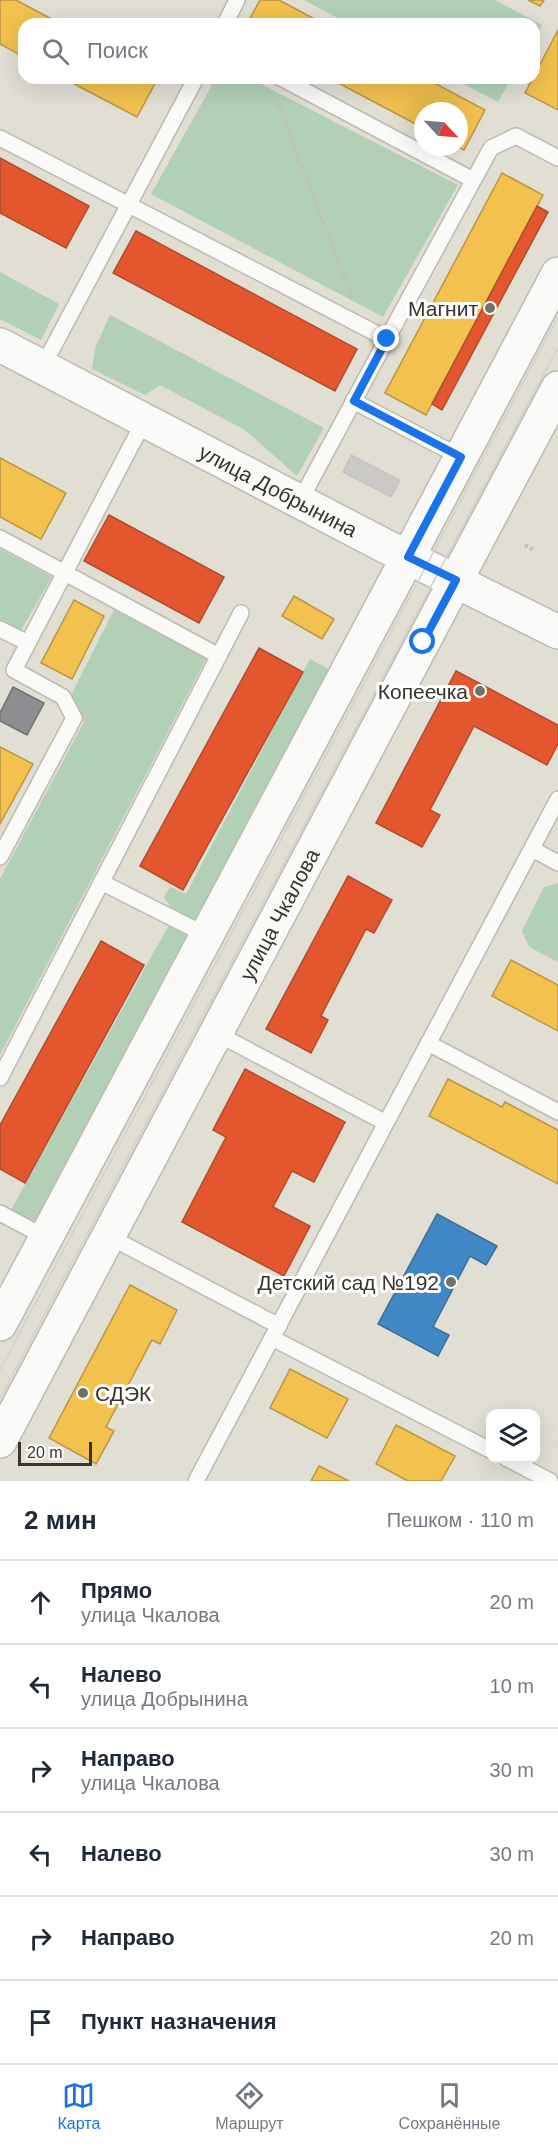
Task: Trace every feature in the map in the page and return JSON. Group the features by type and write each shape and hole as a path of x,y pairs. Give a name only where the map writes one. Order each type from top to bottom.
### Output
{"main road":[{"path":"0,1324 558,274"},
{"name":"улица Добрынина","path":"0,345 408,557 558,632"},
{"name":"улица Чкалова","path":"0,1441 558,388"}],"lane":[{"path":"228,18 237,0"},
{"path":"42,368 193,84"},
{"path":"292,84 473,180"},
{"path":"300,501 491,148 516,136 558,158"},
{"path":"0,138 387,339"},
{"path":"354,401 461,457"},
{"path":"0,857 74,718 63,697 14,670 144,421"},
{"path":"0,538 219,656"},
{"path":"0,1078 241,613"},
{"path":"0,629 28,643"},
{"path":"196,1481 558,799"},
{"path":"532,849 558,864"},
{"path":"101,882 206,935"},
{"path":"216,1033 386,1124"},
{"path":"428,1043 558,1112"},
{"path":"0,1213 45,1237"},
{"path":"108,1236 275,1332 486,1448"},
{"path":"516,1463 550,1481"}],"path":[{"path":"274,94 363,327"},
{"path":"525,545 535,551"}],"green space":[{"path":"304,0 495,0 529,18 338,18"},
{"path":"213,84 261,84 458,185 383,317 151,194"},
{"path":"464,84 508,84 498,102"},
{"path":"0,272 59,304 41,340 0,319"},
{"path":"110,315 324,428 297,476 245,430 160,385 145,395 92,369 95,348"},
{"path":"0,549 52,577 20,632 0,621"},
{"path":"114,610 207,657 0,1055 0,879 84,722 71,695"},
{"path":"310,659 335,673 201,925 172,910 164,897 170,887 186,894"},
{"path":"558,883 558,962 529,947 522,931 544,887"},
{"path":"170,923 196,938 42,1225 11,1210"}],"building: Жильё":[{"path":"0,0 16,0 50,18 18,18 18,54 0,44"},
{"path":"260,0 279,0 313,18 250,18"},
{"path":"528,0 544,0 540,6"},
{"path":"558,30 558,110 525,93 530,84 540,84 540,64"},
{"path":"74,84 155,84 137,117"},
{"path":"340,84 436,84 485,110 468,142 468,102 414,102 414,123"},
{"path":"502,173 543,195 426,415 385,393"},
{"path":"0,458 66,493 41,539 0,517"},
{"path":"294,596 334,619 322,639 282,616"},
{"path":"74,600 104,616 72,679 41,663"},
{"path":"0,747 33,764 0,824"},
{"path":"511,960 558,985 558,1031 492,996"},
{"path":"448,1079 502,1107 505,1102 558,1130 558,1184 429,1116"},
{"path":"130,1285 177,1310 160,1344 152,1340 106,1427 114,1431 96,1464 49,1438"},
{"path":"290,1369 348,1399 327,1438 270,1408"},
{"path":"396,1425 455,1456 441,1481 408,1481 376,1464"},
{"path":"319,1466 349,1481 311,1481"}],"building: Торговля":[{"path":"0,158 89,206 66,248 0,213"},
{"name":"Магнит","path":"537,206 548,212 442,410 432,404"},
{"path":"136,231 357,349 335,391 113,273"},
{"path":"109,515 224,577 199,623 84,561"},
{"path":"259,648 303,672 183,890 140,866"},
{"path":"456,671 558,725 558,744 547,765 474,726 430,810 440,815 422,847 376,823"},
{"path":"348,876 392,900 374,933 366,929 321,1016 328,1020 311,1053 266,1029"},
{"path":"101,941 144,965 25,1183 0,1169 0,1125"},
{"path":"245,1069 345,1122 314,1182 292,1171 273,1207 310,1226 284,1276 182,1222 226,1137 213,1130"}],"building: Школы":[{"path":"437,1214 497,1246 486,1265 470,1256 433,1327 449,1335 438,1356 378,1324"}],"building: Промзона":[{"path":"13,687 44,703 27,735 0,721 0,713"}],"building: Прочее":[{"path":"351,455 400,480 391,497 343,472"}],"tram line":[{"path":"0,1370 558,317"},
{"path":"0,1398 558,347"}],"place":[{"name":"Магнит","path":"490,308"},
{"name":"Копеечка","path":"480,691"},
{"name":"Детский сад №192","path":"451,1282"},
{"name":"СДЭК","path":"83,1393"}],"route":[{"path":"387,339 354,401 461,457 408,557 456,580 423,642"}]}
